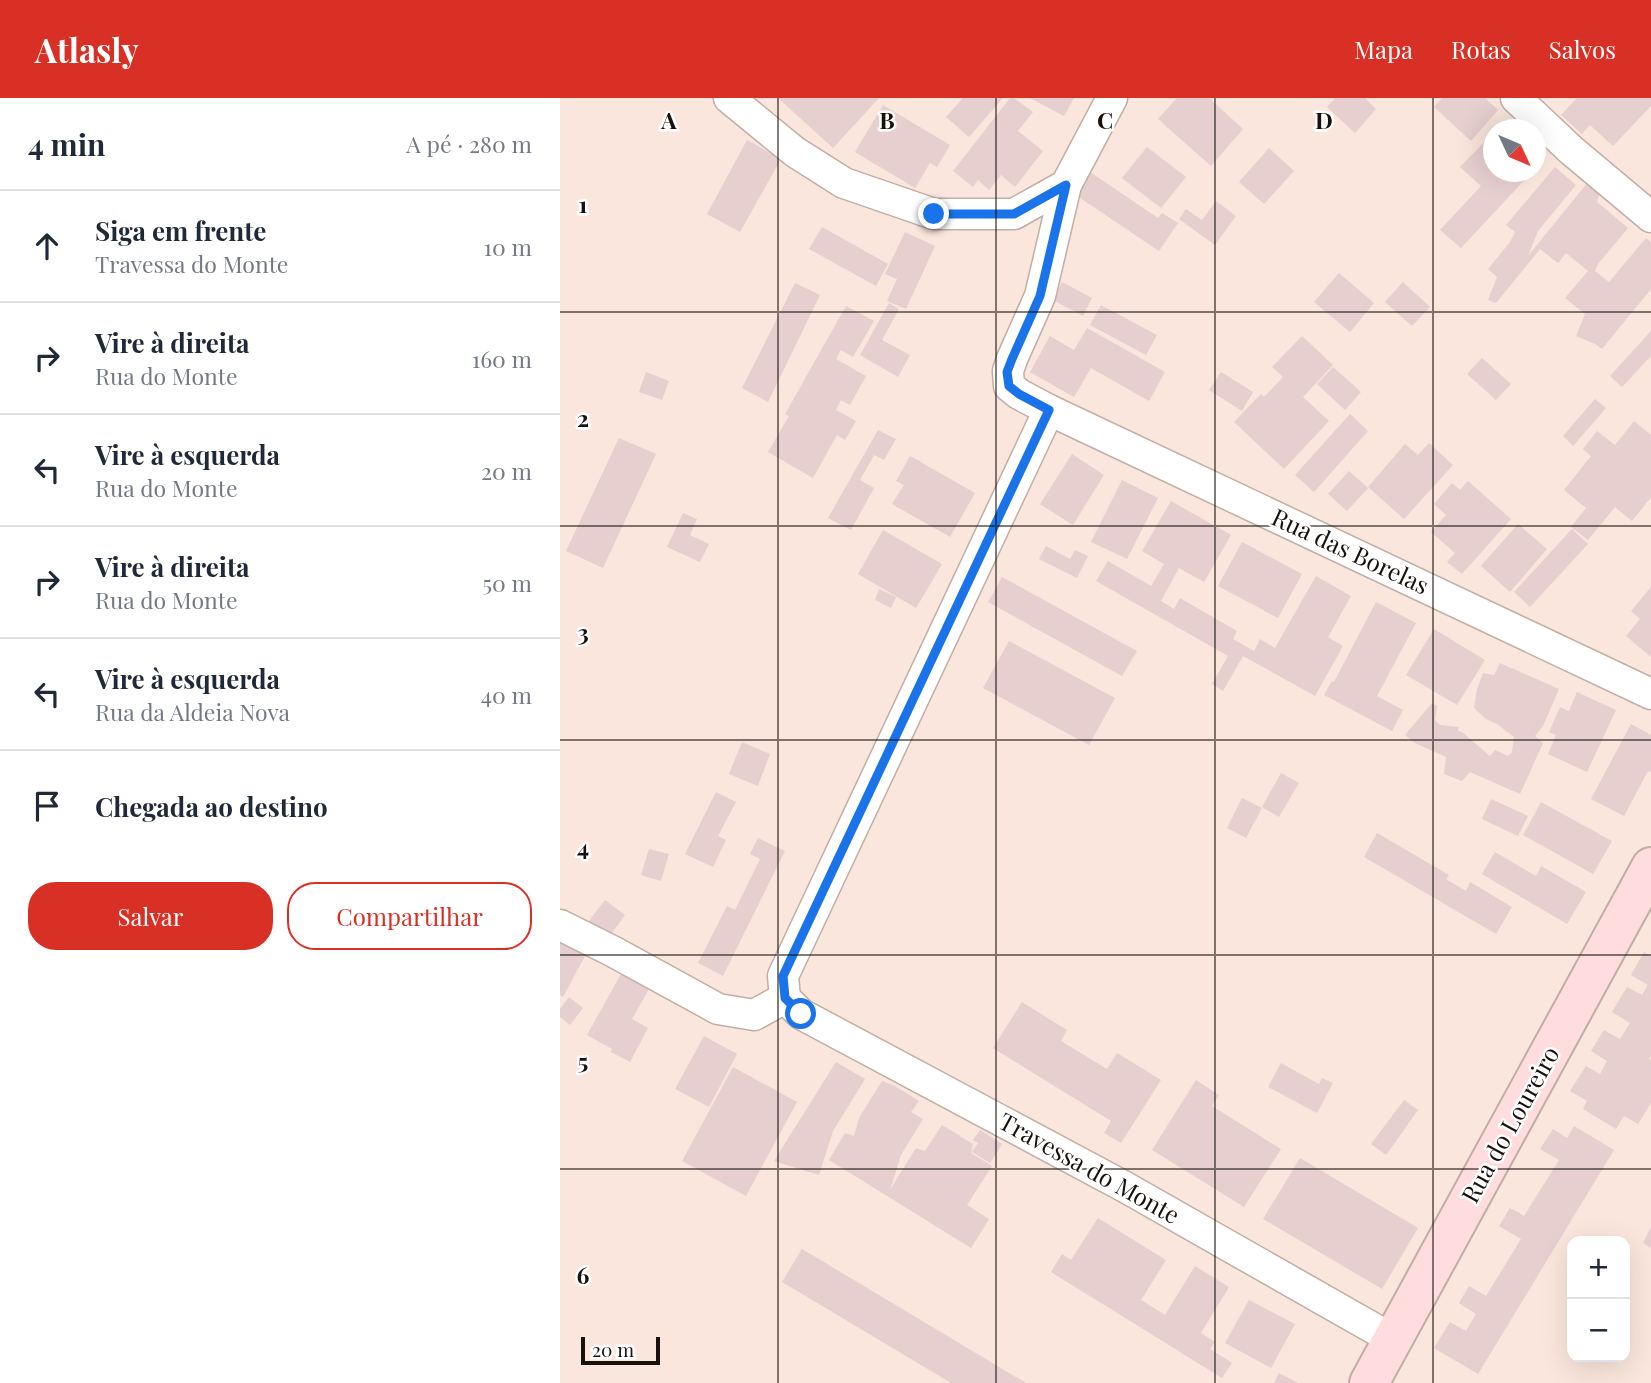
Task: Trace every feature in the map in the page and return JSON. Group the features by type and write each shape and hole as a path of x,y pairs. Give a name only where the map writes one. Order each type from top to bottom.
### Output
{"main road":[{"name":"Rua do Loureiro","path":"1369,1383 1640,908 1651,867"}],"street":[{"path":"729,98 795,152 844,183 934,214 1014,214 1066,185 1112,98"},
{"path":"1516,98 1571,150 1651,217"},
{"name":"Rua das Borelas","path":"1066,185 1040,296 1007,372 1009,386 1049,410 1651,694"},
{"path":"560,925 718,1009 754,1015 785,998 783,976 1049,410"},
{"name":"Travessa do Monte","path":"785,998 801,1014 1125,1187 1394,1340"}],"building":[{"path":"778,98 879,98 833,148"},
{"path":"963,98 1003,98 969,137 946,117"},
{"path":"1010,98 1033,112 1018,131 1043,151 1015,187 1001,175 989,190 978,180 973,187 953,171"},
{"path":"1030,98 1074,98 1064,116"},
{"path":"1177,98 1209,98 1243,129 1211,166 1158,119"},
{"path":"1335,98 1365,98 1376,109 1355,133 1327,107"},
{"path":"1442,98 1485,98 1498,110 1490,119 1483,119 1483,127 1471,141 1434,107"},
{"path":"1577,98 1651,98 1651,106 1613,146 1590,125 1582,134 1561,115"},
{"path":"883,105 950,145 937,167 930,163 915,188 855,152"},
{"path":"747,140 781,159 740,232 707,214"},
{"path":"1483,143 1483,182 1523,182 1461,248 1440,230 1481,186 1460,167"},
{"path":"1147,147 1186,177 1161,208 1122,178"},
{"path":"1269,148 1294,171 1264,204 1239,182"},
{"path":"1555,167 1576,185 1538,231 1528,256 1588,182 1600,193 1597,202 1628,228 1595,271 1609,282 1646,238 1651,242 1651,289 1602,349 1576,336 1585,314 1565,298 1588,271 1566,253 1558,263 1540,249 1496,303 1488,300 1497,277 1488,269 1515,232 1506,225 1542,182 1546,182 1546,178"},
{"path":"1090,172 1158,218 1162,213 1178,223 1159,251 1074,194"},
{"path":"1216,201 1236,216 1215,245 1179,219 1186,209 1202,220"},
{"path":"822,227 888,264 876,286 809,249"},
{"path":"905,232 935,246 906,309 887,301 897,279 885,274"},
{"path":"1339,273 1374,303 1350,332 1314,302"},
{"path":"1062,282 1092,298 1083,316 1053,300"},
{"path":"1403,282 1430,307 1412,326 1385,302"},
{"path":"795,283 820,295 768,402 742,388"},
{"path":"889,303 899,309 882,340 910,355 898,377 860,355"},
{"path":"1101,305 1157,335 1146,355 1090,325"},
{"path":"846,306 874,321 853,357 841,350 836,359 866,376 850,405 841,400 836,410 856,421 845,440 837,435 813,478 768,452 789,416 785,414"},
{"path":"1087,328 1165,372 1149,401 1091,368 1074,397 1030,372 1050,336 1074,350"},
{"path":"1651,331 1651,356 1622,387 1610,376"},
{"path":"1302,336 1333,365 1303,397 1329,421 1284,469 1234,422 1261,394 1264,397 1283,377 1272,367"},
{"path":"1482,358 1511,384 1496,400 1467,374"},
{"path":"1333,367 1361,392 1345,410 1317,384"},
{"path":"646,372 669,381 662,400 639,392"},
{"path":"1221,372 1253,392 1242,411 1209,390"},
{"path":"1595,399 1606,408 1573,446 1563,436"},
{"path":"1350,414 1368,431 1314,492 1295,475"},
{"path":"1634,421 1651,435 1651,497 1632,521 1615,507 1588,540 1571,527 1586,508 1564,490 1591,456 1583,449 1597,431 1615,445"},
{"path":"878,430 896,439 884,460 874,455 860,480 874,488 851,530 828,518"},
{"path":"619,438 656,454 603,568 566,551"},
{"path":"1429,443 1453,465 1404,519 1368,487 1405,444 1418,455"},
{"path":"1072,454 1104,475 1073,525 1040,504"},
{"path":"910,456 975,493 950,537 892,504 904,485 896,481"},
{"path":"1349,471 1368,488 1347,511 1328,494"},
{"path":"1122,480 1158,498 1127,559 1091,542"},
{"path":"1468,481 1511,519 1462,574 1447,562 1455,553 1431,532 1446,515 1434,504 1452,483 1460,490"},
{"path":"1171,501 1231,535 1204,582 1179,568 1161,601 1174,609 1180,598 1237,631 1233,639 1254,651 1260,639 1275,648 1316,576 1351,596 1328,637 1343,646 1315,696 1243,656 1223,691 1212,684 1228,656 1096,581 1108,561 1151,586 1164,564 1142,551"},
{"path":"683,513 697,519 690,535 709,544 700,562 667,547"},
{"path":"1518,524 1547,549 1510,592 1481,566"},
{"path":"1572,529 1588,544 1530,607 1514,592"},
{"path":"883,530 942,564 916,608 858,574"},
{"path":"1242,542 1302,574 1278,618 1218,586"},
{"path":"1046,546 1070,559 1075,550 1088,556 1077,578 1039,559"},
{"path":"1002,577 1137,651 1122,676 988,602"},
{"path":"1651,587 1651,657 1626,636 1640,619 1631,611"},
{"path":"879,589 896,597 891,608 875,600"},
{"path":"1376,602 1416,623 1377,696 1403,710 1392,731 1324,695 1332,681 1334,682"},
{"path":"1434,629 1485,660 1457,705 1406,675"},
{"path":"1009,641 1115,698 1089,745 983,688"},
{"path":"1500,663 1559,689 1543,726 1535,736 1543,743 1520,794 1470,772 1462,781 1444,774 1446,757 1415,743 1405,735 1432,703 1437,706 1435,720 1440,725 1459,727 1458,731 1490,756 1495,750 1508,756 1512,752 1514,737 1474,708 1483,673 1494,675"},
{"path":"1577,692 1616,710 1587,772 1548,754 1556,735 1549,732 1560,707 1569,711"},
{"path":"1631,724 1651,735 1651,772 1648,771 1624,816 1591,799"},
{"path":"742,742 770,754 758,786 729,774"},
{"path":"1281,773 1299,783 1279,817 1262,807"},
{"path":"716,792 736,802 718,836 726,840 713,867 685,854"},
{"path":"1242,798 1262,808 1246,838 1227,828"},
{"path":"1491,799 1528,816 1518,836 1482,819"},
{"path":"1541,802 1612,841 1593,874 1523,835"},
{"path":"1377,833 1449,875 1446,879 1466,891 1470,882 1512,907 1496,934 1364,857"},
{"path":"758,838 785,851 723,976 698,963 727,906 735,910 760,859 750,854"},
{"path":"649,849 669,854 661,881 641,875"},
{"path":"1495,852 1536,876 1541,866 1586,892 1567,924 1482,874"},
{"path":"605,900 625,915 606,941 585,926"},
{"path":"560,940 586,954 563,997 560,995"},
{"path":"1644,952 1651,956 1651,1103 1638,1124 1624,1116 1616,1129 1583,1109 1587,1101 1570,1091 1586,1066 1600,1074 1607,1061 1591,1051 1604,1030 1620,1039 1630,1023 1612,1012 1627,987 1642,995 1648,985 1631,975"},
{"path":"621,974 649,989 632,1019 648,1028 630,1062 587,1035"},
{"path":"569,997 583,1008 570,1025 560,1017 560,1009"},
{"path":"1022,1002 1067,1030 1061,1041 1107,1069 1117,1053 1161,1080 1121,1143 1104,1133 1111,1121 993,1048"},
{"path":"704,1036 737,1054 709,1107 675,1089"},
{"path":"836,1062 865,1079 833,1131 819,1175 774,1161"},
{"path":"1281,1063 1319,1084 1322,1078 1333,1083 1317,1113 1268,1087"},
{"path":"733,1067 797,1102 746,1196 682,1161"},
{"path":"1196,1080 1219,1095 1212,1106 1281,1149 1244,1207 1152,1150"},
{"path":"882,1081 919,1101 911,1112 923,1119 901,1155 890,1190 916,1148 925,1151 942,1125 973,1144 971,1153 992,1166 967,1205 989,1219 971,1248 829,1160 845,1133 854,1136 859,1118"},
{"path":"1404,1100 1418,1110 1386,1155 1371,1144"},
{"path":"1574,1126 1614,1150 1478,1374 1434,1348 1450,1322 1466,1331 1476,1314 1459,1303 1469,1286 1486,1296 1521,1239 1499,1226 1510,1208 1524,1216 1559,1160 1540,1149 1553,1129 1567,1138"},
{"path":"980,1130 1002,1144 990,1163 972,1152 978,1143 973,1140"},
{"path":"1300,1158 1418,1228 1382,1289 1263,1219"},
{"path":"1098,1218 1166,1260 1141,1300 1165,1315 1195,1266 1229,1287 1201,1333 1215,1342 1210,1349 1232,1363 1222,1378 1051,1272 1062,1254 1071,1260"},
{"path":"1651,1227 1651,1248 1643,1243"},
{"path":"802,1249 1026,1383 951,1383 782,1282"},
{"path":"1249,1300 1295,1324 1271,1368 1225,1343"},
{"path":"1279,1373 1298,1383 1274,1383"}],"route":[{"path":"801,1014 785,998 783,976 1049,410 1009,386 1007,372 1040,296 1066,185 1014,214 934,214"}]}
